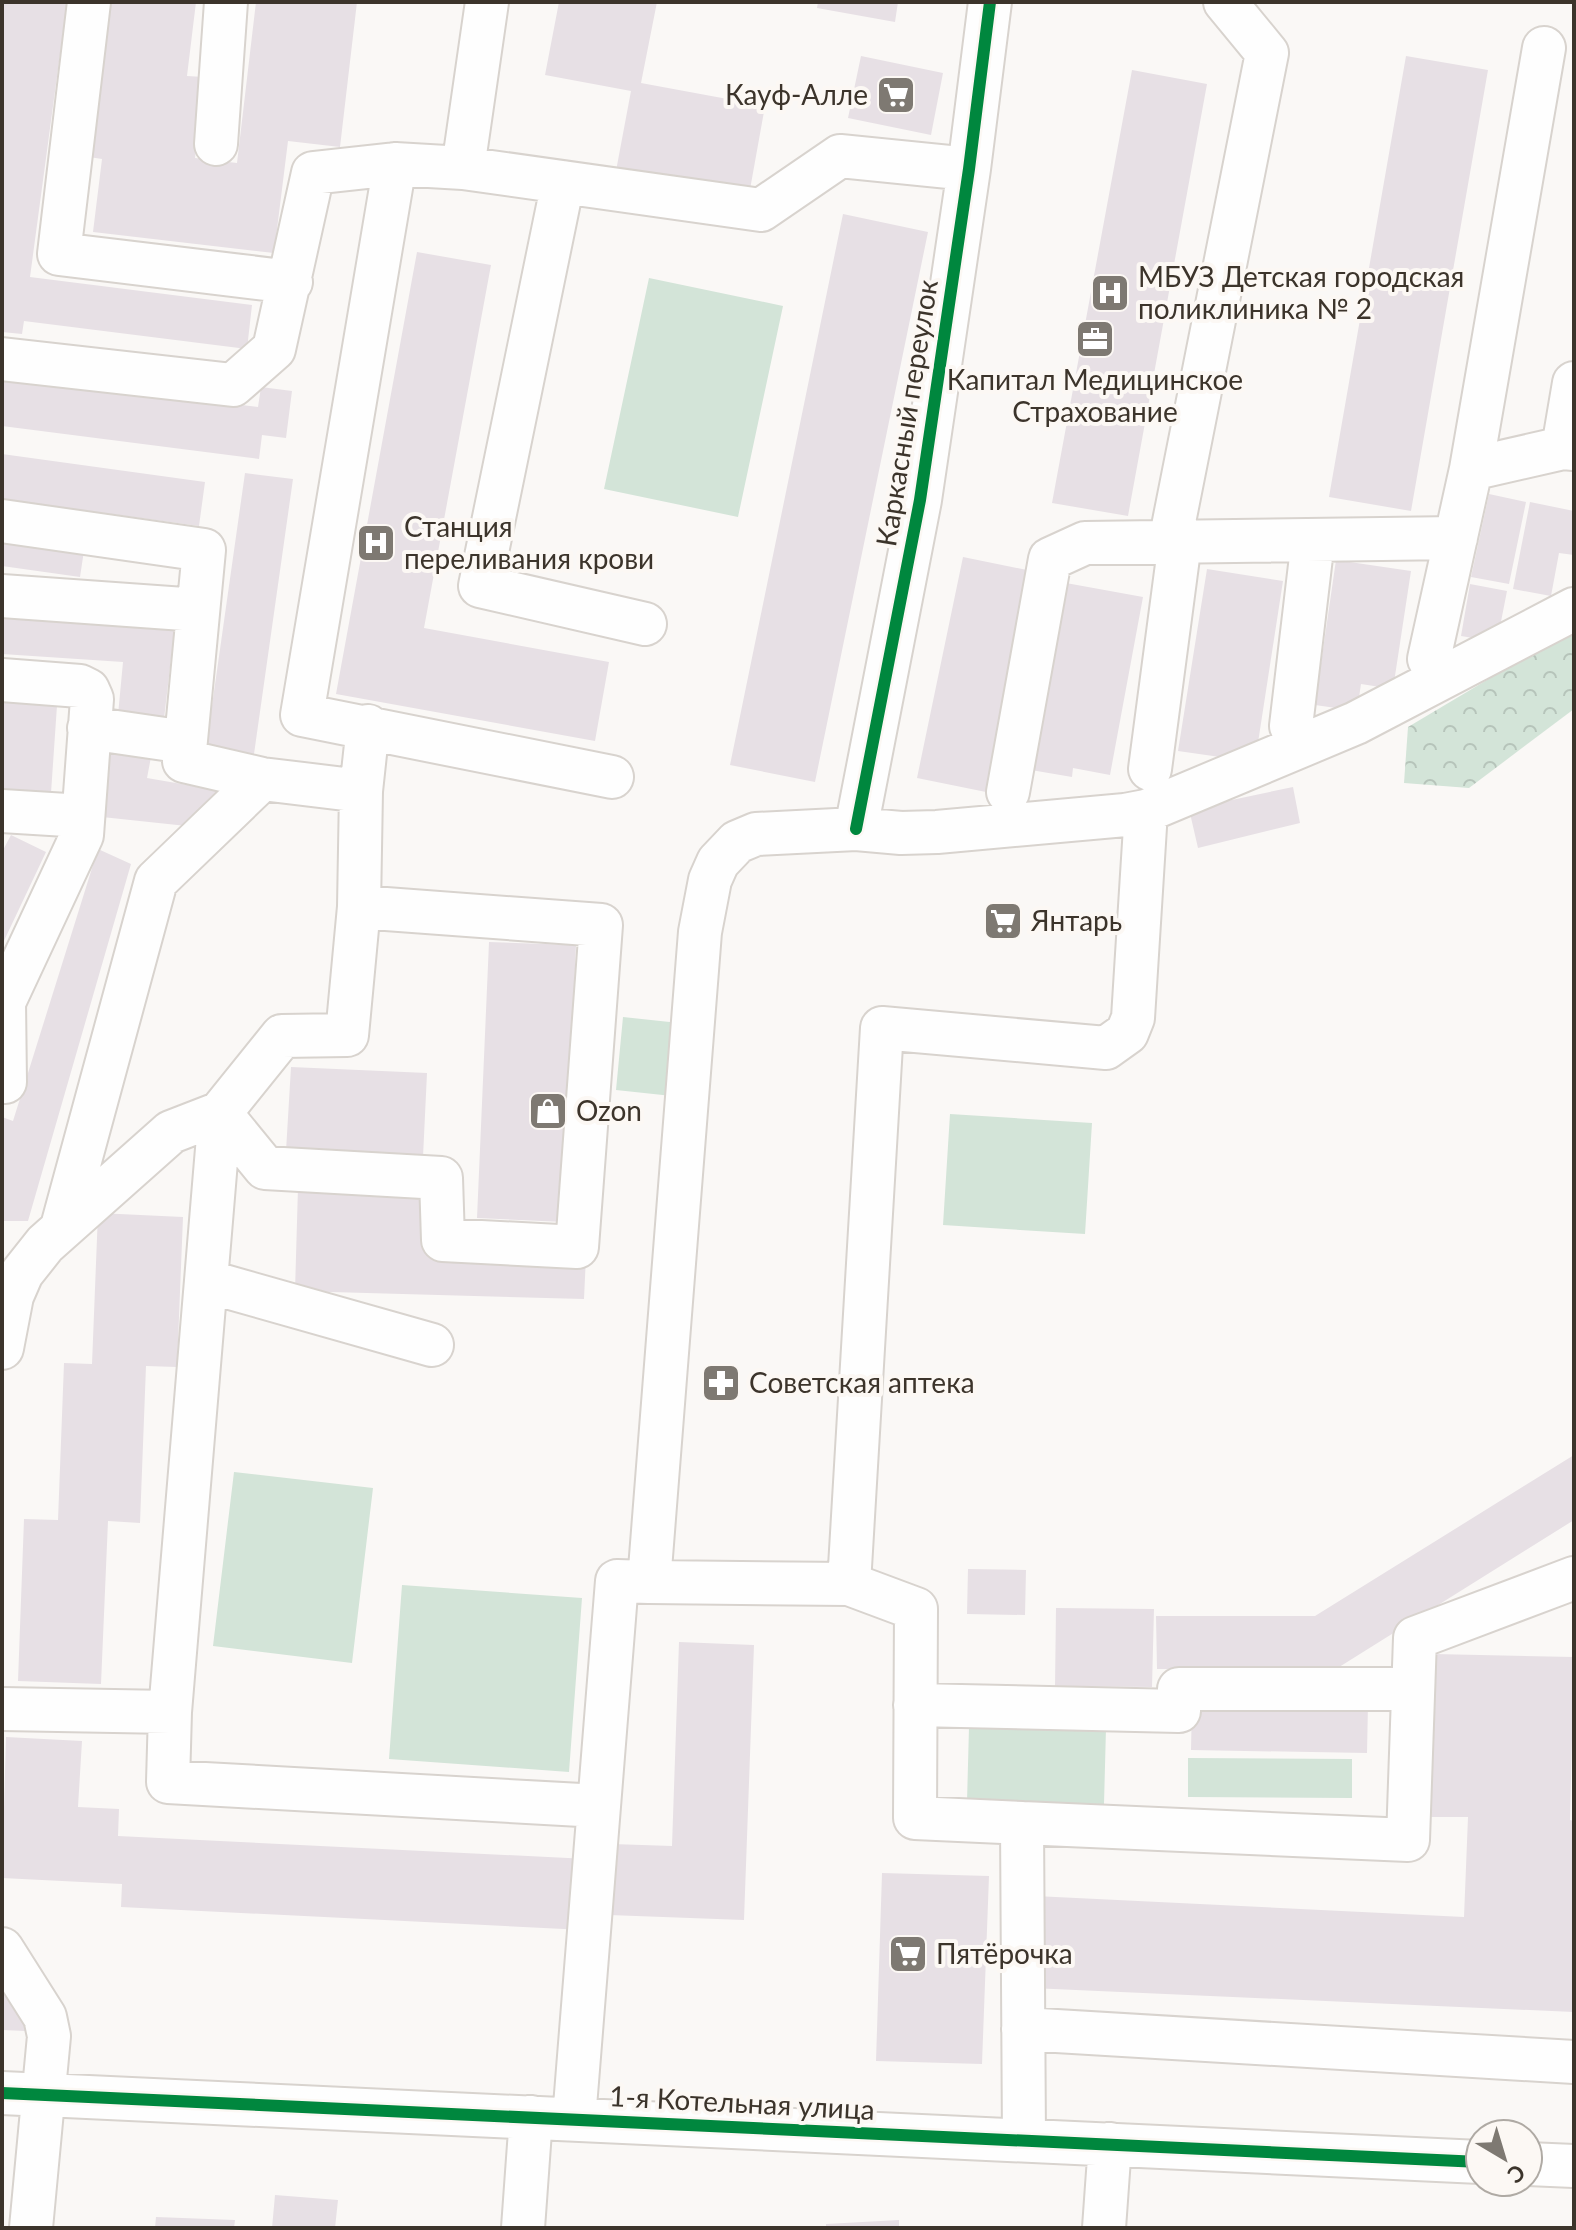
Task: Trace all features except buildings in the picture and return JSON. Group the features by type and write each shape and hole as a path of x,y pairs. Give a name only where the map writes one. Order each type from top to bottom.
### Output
{"street":[{"path":"89,2 59,254 291,282"},
{"path":"216,144 226,2"},
{"path":"463,168 487,2"},
{"name":"Каркасный переулок","path":"856,829 920,500 969,169 990,2"},
{"path":"1150,769 1175,542 1267,53 1225,2"},
{"path":"1429,659 1471,469 1544,48"},
{"path":"2,359 233,385 274,349 313,173 395,164 463,168 761,210 840,156 969,169"},
{"path":"395,164 302,715 612,777"},
{"path":"563,182 480,586 645,624"},
{"path":"1471,469 1569,448 1574,383"},
{"path":"2,521 204,550 184,761 262,779 361,791"},
{"path":"1008,792 1050,559 1085,543 1456,538"},
{"path":"1291,726 1313,540"},
{"path":"2,596 198,610"},
{"path":"649,1582 700,932 710,880 718,862 737,842 756,834 856,829 937,832 1146,811 1356,723 1574,609"},
{"path":"2,680 80,686 88,690 92,699 82,835 4,1002 5,1082"},
{"path":"2,1348 12,1296 22,1273 62,1227 171,1132 220,1113 282,1036 347,1035 359,907 361,791 368,726"},
{"path":"89,728 185,742"},
{"path":"62,1227 156,881 262,779"},
{"path":"2,811 83,816"},
{"path":"849,1584 882,1028 1106,1048 1127,1033 1133,1018 1146,811"},
{"path":"220,1113 265,1168 441,1178 443,1240 577,1247 601,925 359,907"},
{"path":"220,1113 170,1712 168,1782 599,1806"},
{"path":"206,1281 432,1345"},
{"path":"574,2119 617,1581 849,1584 916,1609 915,1818 1408,1840 1415,1638 1574,1578"},
{"path":"915,1705 1179,1711 1179,1689 1413,1689"},
{"path":"2,1709 170,1712"},
{"path":"1022,1823 1024,2140"},
{"path":"2,1949 45,2017 49,2036 31,2228"},
{"path":"1023,2029 1574,2062"},
{"name":"1-я Котельная улица","path":"2,2093 1464,2161"},
{"path":"523,2228 531,2117"},
{"path":"1104,2228 1110,2144"},
{"path":"1544,2165 1574,2166"}],"green space":[{"path":"649,278 783,306 738,517 604,489"},
{"path":"1574,628 1574,709 1469,788 1404,783 1408,727"},
{"path":"623,1017 679,1023 672,1096 616,1090"},
{"path":"950,1114 1092,1123 1085,1234 943,1225"},
{"path":"234,1472 373,1488 352,1663 213,1646"},
{"path":"402,1585 582,1598 569,1772 389,1759"},
{"path":"969,1727 1106,1728 1104,1804 967,1802"},
{"path":"1188,1758 1352,1759 1352,1798 1188,1797"}],"cycle path":[{"path":"856,829 920,500 969,169 990,2"},
{"path":"2,2093 1464,2161"}],"place":[{"name":"Кауф-Алле","path":"896,95"},
{"name":"МБУЗ Детская городская поликлиника № 2","path":"1110,293"},
{"name":"Капитал Медицинское Страхование","path":"1095,339"},
{"name":"Станция переливания крови","path":"376,543"},
{"name":"Янтарь","path":"1003,921"},
{"name":"Ozon","path":"548,1111"},
{"name":"Советская аптека","path":"721,1383"},
{"name":"Пятёрочка","path":"908,1954"}]}
